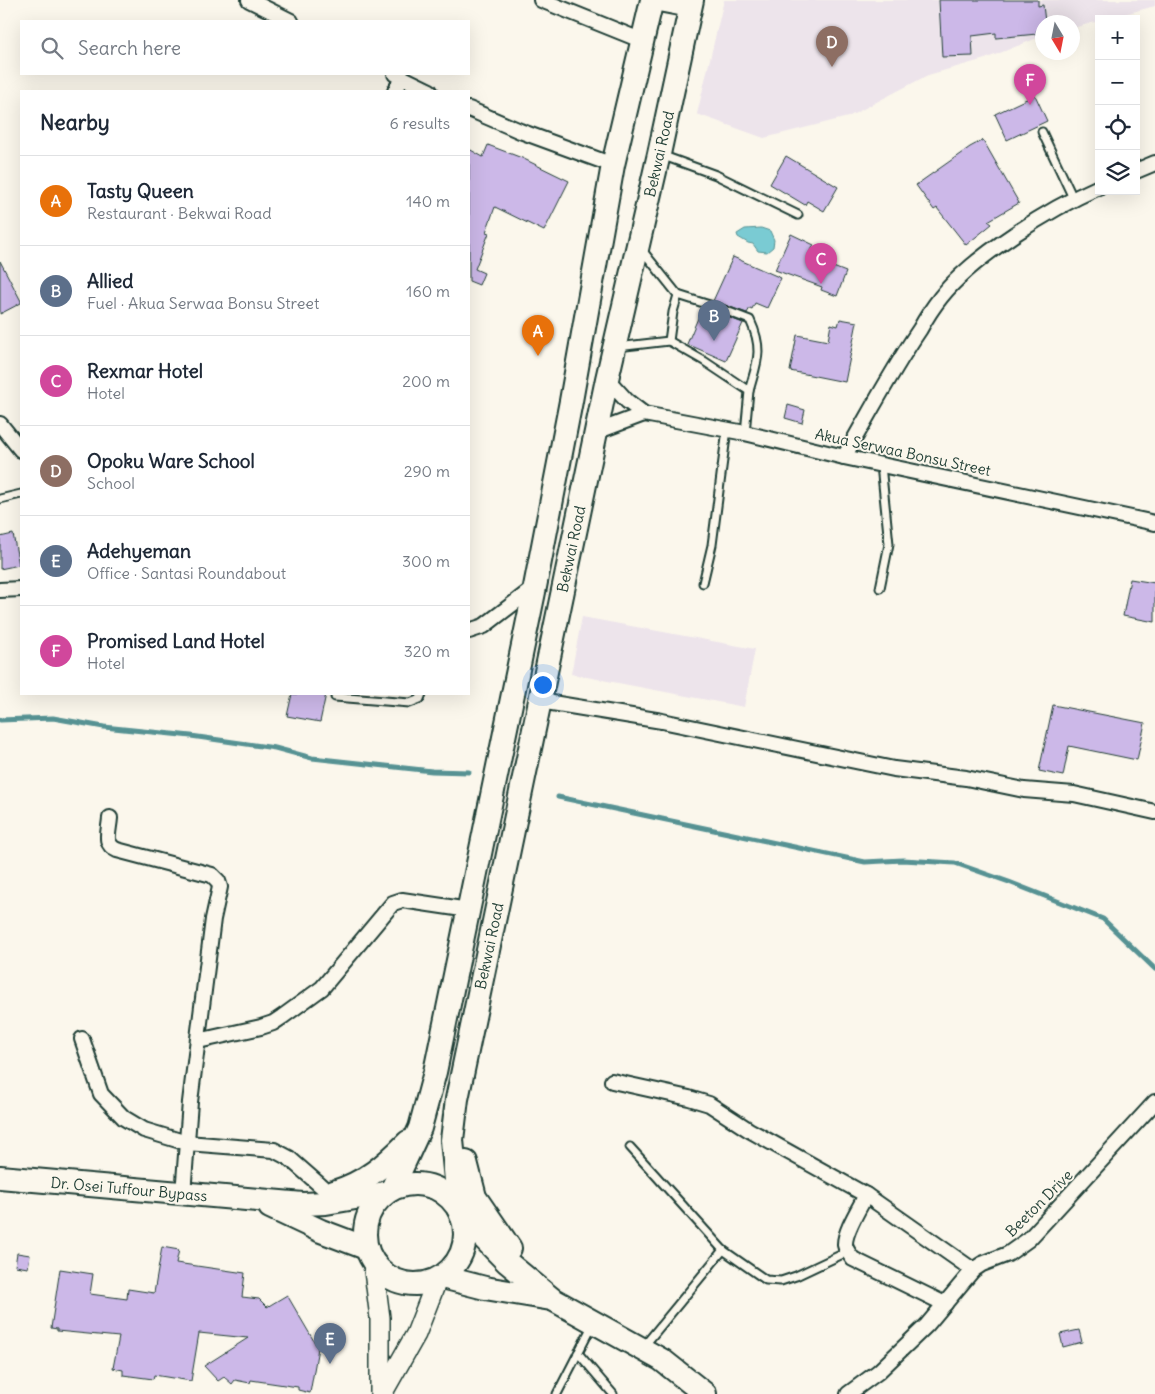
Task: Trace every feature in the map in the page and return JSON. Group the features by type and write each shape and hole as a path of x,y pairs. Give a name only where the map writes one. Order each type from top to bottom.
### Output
{"highway":[{"name":"Bekwai Road","path":"389,1191 420,1128 435,1072 535,587 571,402 613,166 652,0"},
{"path":"659,0 691,3"},
{"name":"Bekwai Road","path":"460,1212 452,1140 457,1099 607,379 659,154 691,3"},
{"path":"457,1099 468,1173 475,1197 534,1284"},
{"path":"266,1202 330,1193 363,1181 388,1162 420,1128"},
{"name":"Dr. Osei Tuffour Bypass","path":"0,1177 266,1202 312,1204 389,1191"},
{"path":"460,1212 465,1232 463,1249 455,1264 439,1278 423,1284 395,1281 383,1274 370,1255 364,1227 371,1208 389,1191 407,1185 422,1185 437,1189 449,1198 507,1262 552,1299 662,1360 705,1394"},
{"name":"Dr. Osei Tuffour Bypass","path":"266,1202 370,1255"},
{"path":"439,1278 552,1299"}],"main road":[{"path":"370,1255 380,1318 381,1394"},
{"path":"381,1394 416,1334 439,1278"}],"street":[{"path":"249,0 289,20"},
{"path":"541,0 643,41"},
{"path":"396,90 399,76 428,90"},
{"path":"470,109 520,131 613,166"},
{"path":"1140,169 1155,163"},
{"path":"844,457 907,348 941,296 972,266 1011,237 1074,198 1095,189"},
{"path":"607,379 627,401 644,414"},
{"path":"596,432 644,414"},
{"name":"Akua Serwaa Bonsu Street","path":"644,414 745,433 844,457 1155,523"},
{"path":"0,424 20,449"},
{"path":"470,631 484,626 535,587"},
{"path":"0,590 20,589"},
{"path":"540,702 662,721 916,773 966,778 1024,790 1074,794 1155,812"},
{"path":"110,818 108,842 110,847 212,875 218,880 220,887 213,920 190,1102 183,1194"},
{"path":"198,1041 261,1027 282,1017 322,988 392,902 402,900 469,910"},
{"path":"82,1039 101,1094 124,1118 144,1130 187,1143 274,1150 289,1158 330,1193"},
{"path":"612,1081 709,1104 749,1130 866,1195 973,1270"},
{"name":"Beeton Drive","path":"848,1394 878,1372 927,1325 973,1270 982,1264 1008,1254 1029,1239 1155,1102"},
{"path":"866,1195 846,1236 847,1252 853,1259 945,1304"}],"lane":[{"path":"1042,132 1074,198"},
{"path":"659,154 716,174 798,215"},
{"path":"637,244 678,296 750,320 757,335 758,357 749,392 745,433"},
{"path":"669,341 673,312 678,296"},
{"path":"614,348 669,341 704,361 749,392"},
{"path":"703,583 714,536 727,430"},
{"path":"880,588 889,544 881,464"},
{"path":"0,499 20,494"},
{"path":"335,697 410,703 420,699 422,695"},
{"path":"630,1146 723,1250 766,1280 781,1281 796,1276 847,1252"},
{"path":"642,1348 723,1250"},
{"path":"557,1394 594,1323"},
{"path":"578,1353 613,1394"}],"shaded area":[{"path":"724,0 1155,0 1155,6 1121,15 1095,15 1095,22 1080,26 1080,15 1035,15 1035,39 985,59 928,75 848,117 764,138 697,114"},
{"path":"582,617 755,649 744,707 571,674"}],"water":[{"path":"761,228 770,231 774,240 773,247 767,252 758,251 753,244 738,237 737,234 745,229"}],"building":[{"path":"939,0 1038,0 1038,6 1043,5 1044,15 1035,15 1035,34 996,38 996,33 972,36 973,56 942,57"},
{"path":"1035,95 1047,121 1007,140 995,114"},
{"path":"983,140 1019,203 988,221 992,224 966,245 937,208 934,210 916,185"},
{"path":"488,145 522,158 569,181 544,231 495,207 486,232 489,233 475,269 484,273 479,285 470,281 470,150 483,157"},
{"path":"786,156 838,187 824,211 807,201 805,205 770,184"},
{"path":"791,234 814,245 810,253 830,261 828,265 846,272 837,296 821,290 822,287 775,270"},
{"path":"733,257 781,278 767,308 755,303 747,313 713,301"},
{"path":"0,261 20,299 20,304 0,314"},
{"path":"709,310 743,323 726,361 687,344 701,311 707,314"},
{"path":"840,319 857,322 845,382 790,371 797,335 828,341 831,324 838,326"},
{"path":"788,405 805,410 802,423 785,418"},
{"path":"13,534 19,565 0,569 0,537"},
{"path":"1130,579 1155,583 1155,622 1123,616"},
{"path":"292,695 326,695 320,722 287,716"},
{"path":"1053,705 1145,723 1137,760 1069,746 1063,776 1039,771"},
{"path":"162,1247 179,1250 176,1263 245,1273 242,1297 259,1299 267,1307 287,1295 318,1348 310,1393 298,1390 298,1387 251,1380 250,1383 235,1380 232,1384 224,1377 218,1381 204,1366 248,1338 199,1333 191,1381 154,1375 153,1379 123,1375 123,1370 113,1368 119,1337 57,1331 57,1329 51,1328 60,1269 93,1274 90,1294 127,1299 128,1289 154,1293"},
{"path":"17,1253 30,1255 28,1268 15,1266"},
{"path":"1079,1330 1082,1342 1063,1347 1060,1334"}],"waterway":[{"path":"0,720 53,718 104,727 191,736 275,748 312,758 432,771 469,772"},
{"path":"558,797 865,862 903,860 955,863 1103,919 1155,969"}],"place":[{"name":"Opoku Ware School","path":"832,67"},
{"name":"Promised Land Hotel","path":"1030,105"},
{"name":"Rexmar Hotel","path":"821,284"},
{"name":"Allied","path":"714,341"},
{"name":"Tasty Queen","path":"538,356"},
{"name":"Adehyeman","path":"330,1364"}]}
